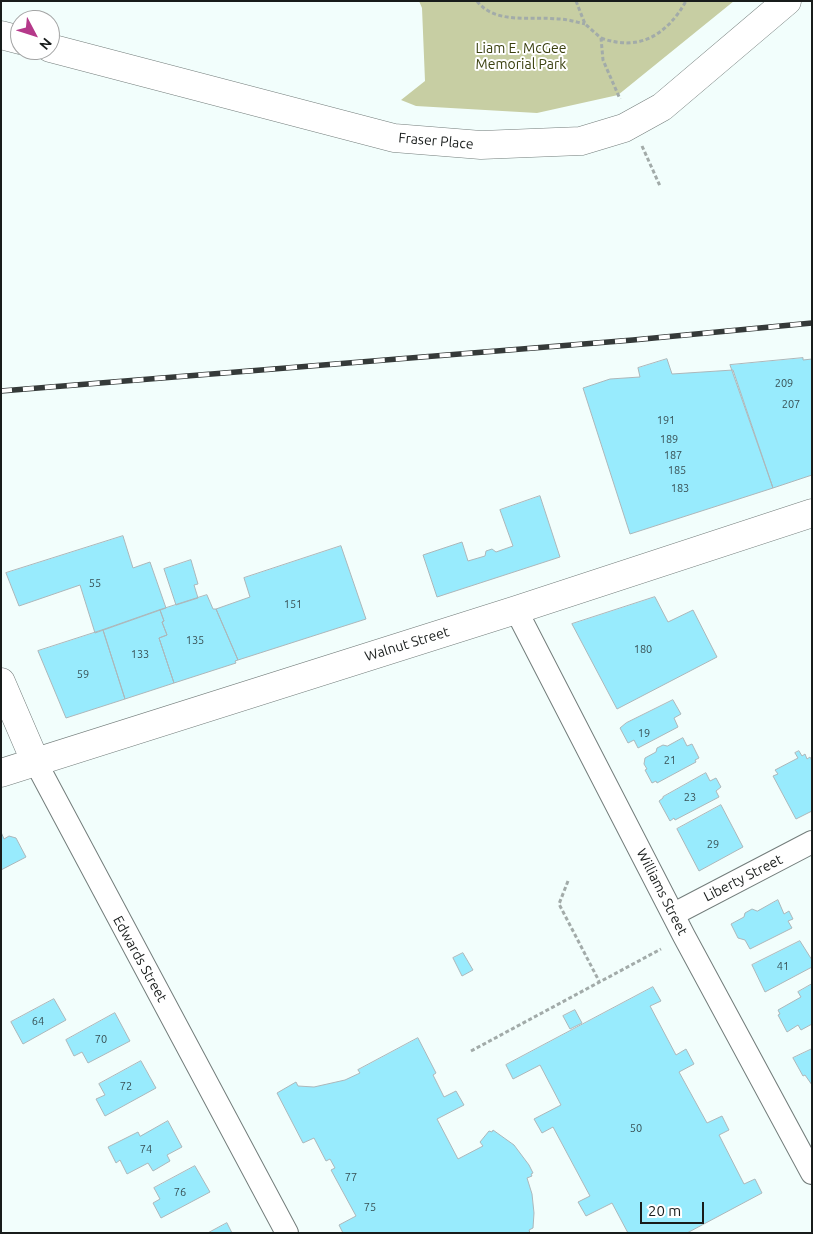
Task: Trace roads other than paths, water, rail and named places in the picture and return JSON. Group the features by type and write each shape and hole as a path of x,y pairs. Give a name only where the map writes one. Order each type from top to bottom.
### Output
{"street":[{"name":"Fraser Place","path":"60,51 394,138 480,145 581,142 624,128 662,107 787,1"},
{"name":"Walnut Street","path":"1,773 516,610 812,513"},
{"name":"Williams Street","path":"516,610 684,936 812,1173"},
{"name":"Edwards Street","path":"1,682 35,761 104,893 202,1070 287,1233"},
{"name":"Liberty Street","path":"674,914 812,842"}],"railway":[{"path":"1,391 633,340 812,323"}],"park label":[{"name":"Liam E. McGee Memorial Park","path":"521,56"}]}
